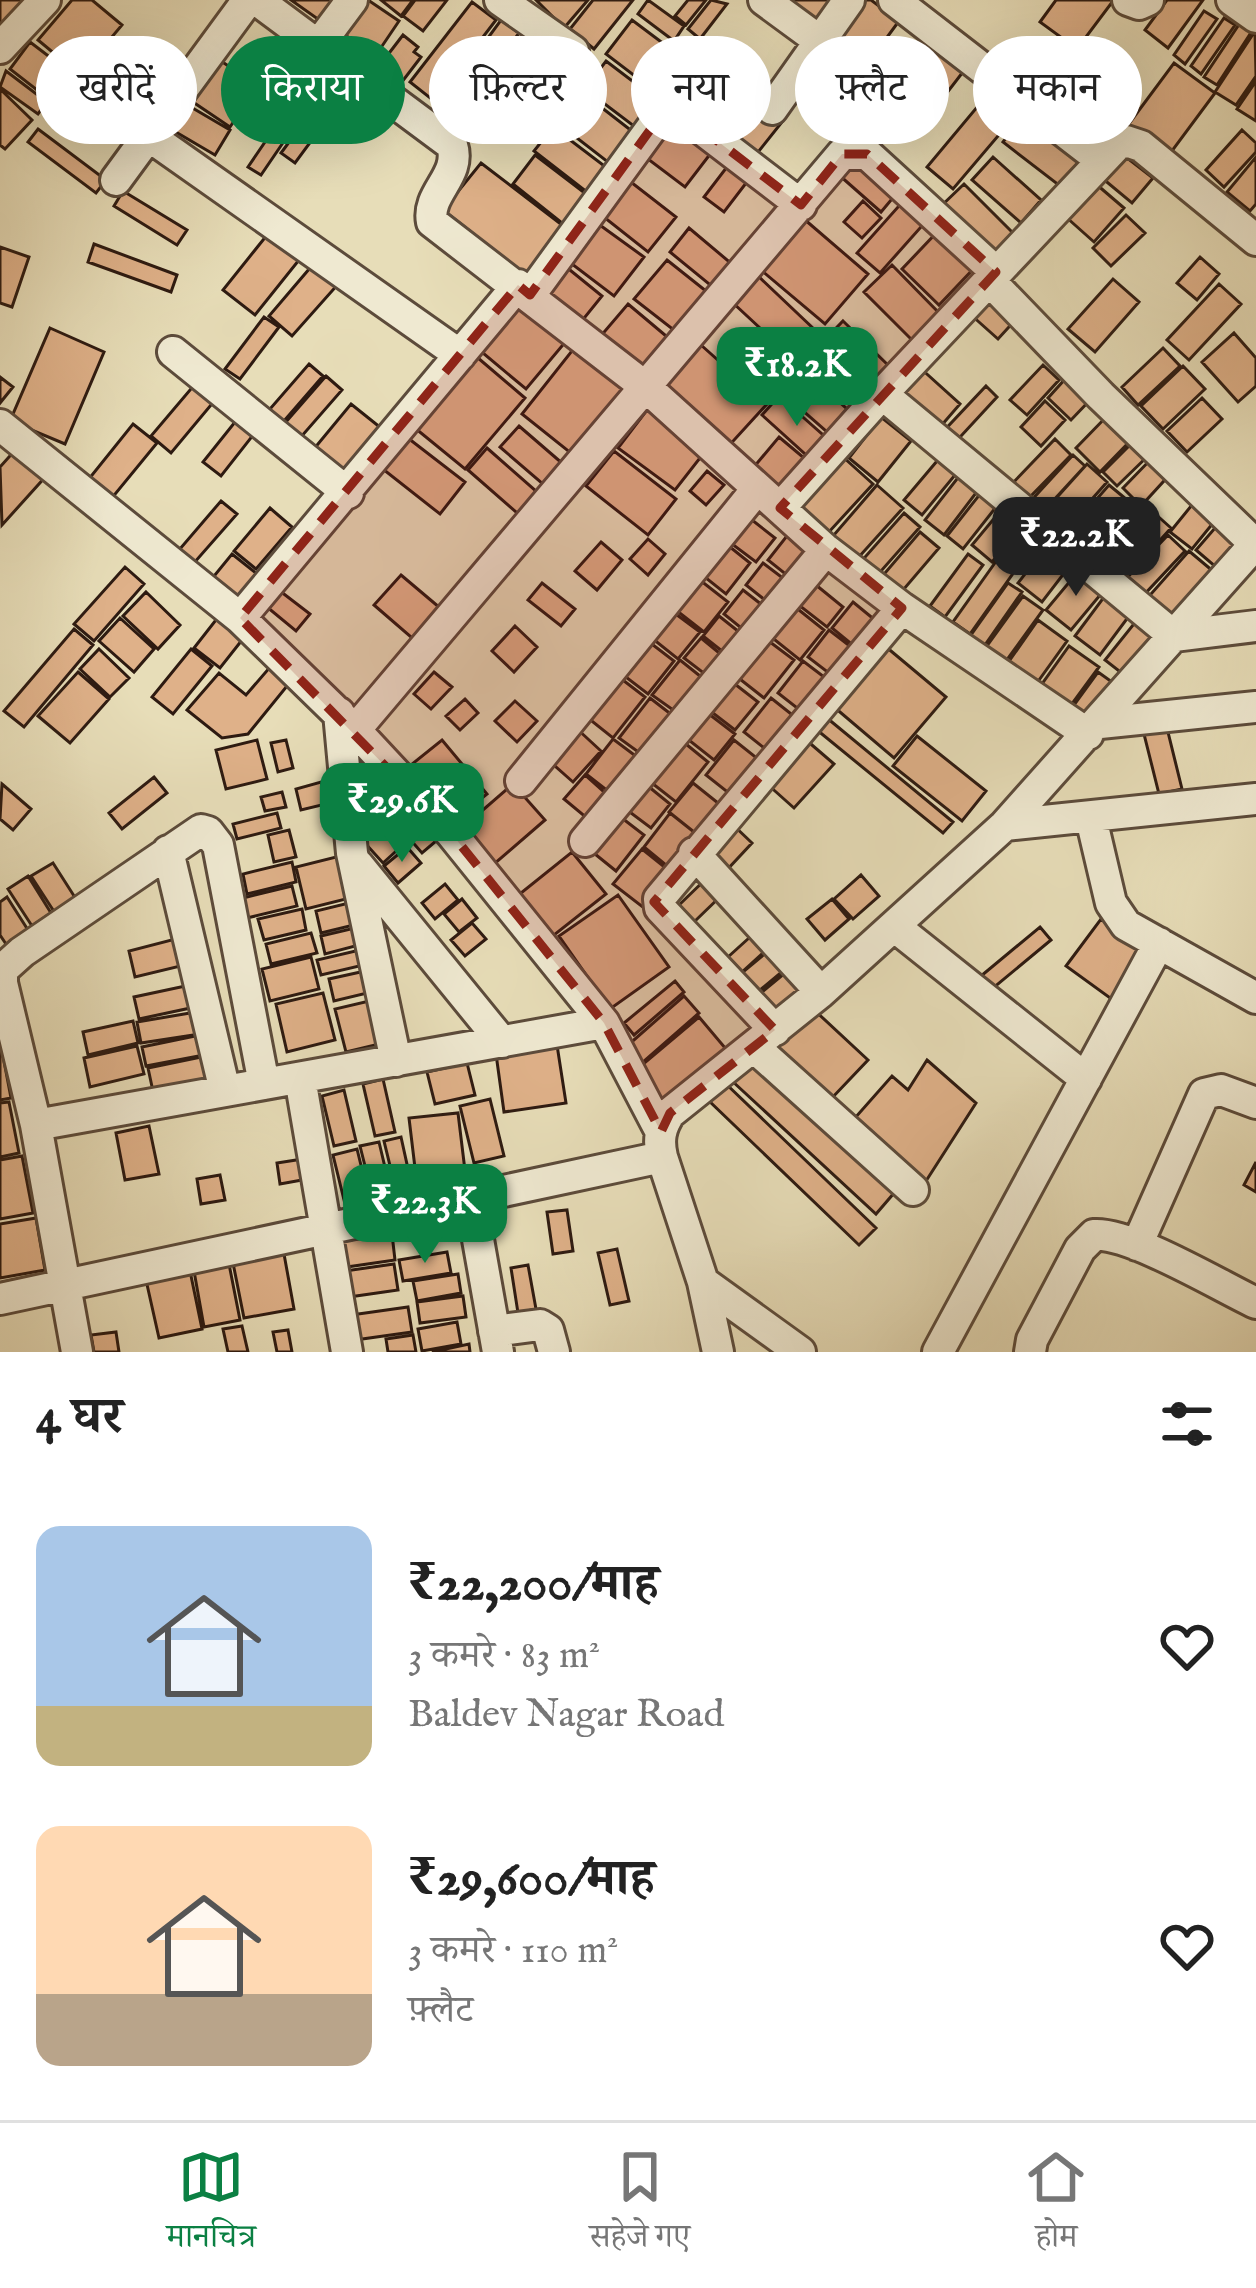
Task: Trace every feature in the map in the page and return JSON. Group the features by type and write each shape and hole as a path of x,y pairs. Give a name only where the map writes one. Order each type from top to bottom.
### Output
{"street":[{"path":"0,48 45,0"},
{"path":"197,73 252,0 302,36"},
{"path":"325,36 352,0"},
{"path":"500,0 552,36"},
{"path":"764,0 812,36"},
{"path":"823,36 849,0"},
{"path":"894,0 1102,160"},
{"path":"1128,0 1139,4 1148,0"},
{"path":"1232,0 1256,17"},
{"path":"772,109 795,76"},
{"path":"240,617 460,355 524,290 669,104 802,205"},
{"path":"405,112 452,146 454,166 430,208 432,222 647,388 826,550 902,608 1094,728 1256,707"},
{"path":"521,782 768,499 882,394 1117,145 1134,143 1256,240"},
{"path":"116,180 143,144"},
{"path":"160,144 460,355"},
{"path":"396,1061 356,862 347,721 647,388 842,154 867,154 993,276 1102,396 1256,543 1005,825 821,992 670,1113 661,1145"},
{"path":"172,352 347,493"},
{"path":"882,394 1174,636 1256,626"},
{"path":"4,436 240,617 347,721 451,833 604,1023 661,1145 703,1282 718,1352"},
{"path":"585,842 826,550"},
{"path":"902,608 661,893 660,908 765,1038 914,1190"},
{"path":"1005,825 1256,800"},
{"path":"1091,818 1117,915 1126,925 1256,998"},
{"path":"77,1352 2,970 168,851 201,830 208,832 218,844 264,1084"},
{"path":"168,851 225,1091"},
{"path":"694,853 821,992"},
{"path":"356,862 502,1042"},
{"path":"895,926 1086,1079"},
{"path":"938,1352 1159,943"},
{"path":"36,1125 604,1023"},
{"path":"300,1078 347,1352"},
{"path":"1137,1246 1204,1094 1221,1090 1256,1103"},
{"path":"0,1299 471,1200 661,1145"},
{"path":"471,1200 496,1341 540,1325 548,1330 554,1352"},
{"path":"1030,1352 1032,1340 1088,1239 1107,1234 1256,1303"},
{"path":"703,1282 800,1352"}],"highlighted area":[{"path":"669,104 801,205 842,154 867,154 996,272 780,508 902,608 654,902 775,1030 670,1113 661,1132 604,1023 451,833 240,618 518,285 530,295"}],"building":[{"path":"0,0 33,0 0,36"},
{"path":"72,0 92,0 122,25 113,36 41,36"},
{"path":"291,0 338,0 322,22"},
{"path":"368,0 399,21 389,36 345,35"},
{"path":"381,0 413,0 401,16"},
{"path":"415,0 447,0 423,31 403,16"},
{"path":"536,0 588,0 564,28"},
{"path":"593,0 633,0 604,36 578,36 570,29"},
{"path":"648,0 684,26 677,36 667,36 638,14"},
{"path":"688,0 706,0 686,25 675,16"},
{"path":"711,0 727,4 702,36 688,29"},
{"path":"776,0 834,0 810,29"},
{"path":"865,0 899,21 888,36 838,36"},
{"path":"1056,0 1113,1 1087,36 1059,36 1040,22"},
{"path":"1167,0 1203,0 1168,48 1145,30"},
{"path":"472,2 496,20 484,36 446,36"},
{"path":"1204,11 1217,19 1185,64 1174,55"},
{"path":"1224,18 1235,25 1201,74 1191,66"},
{"path":"501,20 519,33 517,36 489,36"},
{"path":"632,20 653,36 631,36 631,73 607,53"},
{"path":"1240,23 1252,31 1217,85 1204,77"},
{"path":"1255,31 1256,76 1236,105 1215,92"},
{"path":"405,37 418,47 414,52 421,57 405,78"},
{"path":"30,42 36,47 36,89 10,69"},
{"path":"949,55 966,68 949,90"},
{"path":"429,57 429,97 410,82"},
{"path":"218,59 221,61 221,121 197,105 197,90"},
{"path":"607,62 631,80 631,124 607,106"},
{"path":"1174,63 1215,93 1169,155 1142,135 1142,106"},
{"path":"6,71 36,94 36,113 0,87"},
{"path":"1256,81 1256,121 1237,109"},
{"path":"0,89 32,120 5,149 0,145"},
{"path":"197,111 221,125 222,144 215,155 196,144"},
{"path":"607,112 631,130 631,143 613,166 585,144 607,144"},
{"path":"973,112 973,144 991,144 953,189 927,167"},
{"path":"771,113 782,122 771,136"},
{"path":"1242,130 1256,143 1256,152 1224,187 1206,170"},
{"path":"36,132 36,144 58,144 106,180 96,193 28,142"},
{"path":"264,144 282,144 261,175 248,167"},
{"path":"288,144 309,144 295,163 281,153"},
{"path":"540,144 575,144 611,171 592,196 534,151"},
{"path":"647,144 699,144 711,153 685,187 640,153"},
{"path":"729,144 765,144 751,161"},
{"path":"1006,144 1064,144 1082,158 1060,186"},
{"path":"1122,154 1153,178 1132,203 1102,178"},
{"path":"535,155 590,197 567,227 513,184"},
{"path":"855,156 897,193 881,212 839,175"},
{"path":"993,157 1041,200 1021,223 972,180"},
{"path":"1256,157 1256,204 1250,211 1227,192"},
{"path":"733,159 753,174 724,212 704,197"},
{"path":"481,163 566,228 528,277 443,210"},
{"path":"627,179 676,217 648,252 600,214"},
{"path":"964,184 1013,233 987,259 937,210"},
{"path":"1096,184 1124,208 1094,242 1066,217"},
{"path":"123,191 187,230 177,245 114,206"},
{"path":"906,198 929,218 880,273 857,253"},
{"path":"863,201 881,218 862,238 844,222"},
{"path":"1126,215 1145,233 1111,266 1093,248"},
{"path":"804,219 868,274 825,324 761,270"},
{"path":"597,223 644,257 614,296 568,261"},
{"path":"689,228 739,270 720,293 670,252"},
{"path":"941,228 978,264 939,305 902,269"},
{"path":"267,235 299,260 255,315 223,290"},
{"path":"94,244 177,275 171,292 88,262"},
{"path":"0,247 29,257 12,307 0,303"},
{"path":"1200,257 1219,274 1197,300 1177,283"},
{"path":"667,260 716,299 684,338 634,299"},
{"path":"316,261 340,282 292,336 269,316"},
{"path":"892,265 943,317 915,343 864,292"},
{"path":"565,266 602,296 577,327 540,298"},
{"path":"757,275 815,330 790,356 732,302"},
{"path":"1113,279 1139,302 1095,352 1068,329"},
{"path":"1219,284 1241,304 1189,360 1167,340"},
{"path":"991,291 1018,317 998,339 970,314"},
{"path":"517,300 567,340 526,389 477,348"},
{"path":"628,304 678,346 649,380 599,338"},
{"path":"264,317 279,327 240,379 225,369"},
{"path":"843,321 893,370 867,397 817,348"},
{"path":"50,328 104,352 65,444 10,421"},
{"path":"1234,333 1256,358 1256,386 1238,402 1202,362"},
{"path":"701,345 767,404 725,450 659,391"},
{"path":"575,347 630,390 577,458 522,414"},
{"path":"1163,348 1180,366 1138,405 1122,387"},
{"path":"471,352 525,398 465,469 410,424"},
{"path":"309,364 323,376 277,429 263,417"},
{"path":"1043,365 1059,380 1027,415 1010,400"},
{"path":"799,366 847,409 827,432 778,389"},
{"path":"918,366 960,404 934,434 891,396"},
{"path":"1183,366 1205,389 1163,429 1141,406"},
{"path":"326,376 342,390 294,445 278,431"},
{"path":"0,377 13,387 0,403"},
{"path":"201,377 221,393 171,453 151,436"},
{"path":"1067,377 1091,399 1071,420 1048,398"},
{"path":"986,386 997,397 950,448 938,437"},
{"path":"779,396 831,442 814,462 762,415"},
{"path":"1202,398 1222,419 1187,452 1167,431"},
{"path":"1045,401 1065,420 1041,446 1021,427"},
{"path":"351,404 386,432 348,478 313,450"},
{"path":"650,406 707,449 675,490 618,448"},
{"path":"243,412 261,425 221,476 203,462"},
{"path":"1109,414 1134,437 1100,472 1076,448"},
{"path":"881,417 911,441 878,482 849,458"},
{"path":"133,424 157,443 107,504 84,485"},
{"path":"519,426 570,470 551,491 500,447"},
{"path":"404,435 465,482 440,514 379,466"},
{"path":"779,437 810,463 779,500 748,474"},
{"path":"1137,438 1151,453 1117,486 1103,472"},
{"path":"1055,439 1071,455 1025,502 1009,487"},
{"path":"17,448 47,475 2,525 0,467"},
{"path":"487,448 544,498 524,519 468,470"},
{"path":"614,451 676,499 648,535 586,486"},
{"path":"943,454 960,469 922,515 904,500"},
{"path":"1073,455 1085,466 1040,515 1028,504"},
{"path":"1155,455 1173,471 1141,506 1123,488"},
{"path":"843,457 873,484 828,533 798,506"},
{"path":"1087,464 1107,482 1062,533 1041,515"},
{"path":"707,471 724,485 706,505 690,491"},
{"path":"960,475 979,489 944,535 925,520"},
{"path":"877,485 903,508 858,558 833,536"},
{"path":"1109,485 1132,504 1090,552 1067,533"},
{"path":"984,489 1000,502 963,549 947,536"},
{"path":"1196,500 1218,517 1192,549 1170,532"},
{"path":"221,501 237,514 194,563 179,550"},
{"path":"1007,503 1027,520 992,562 972,545"},
{"path":"270,508 292,527 256,569 234,551"},
{"path":"1152,511 1171,528 1125,579 1107,562"},
{"path":"904,513 920,527 874,579 858,565"},
{"path":"747,516 775,538 756,562 728,541"},
{"path":"1221,521 1242,539 1217,568 1196,550"},
{"path":"790,532 821,556 798,584 768,560"},
{"path":"920,532 939,548 898,596 879,580"},
{"path":"1168,535 1185,551 1140,599 1123,582"},
{"path":"648,539 665,554 648,575 630,559"},
{"path":"1051,540 1075,559 1042,602 1018,583"},
{"path":"601,542 622,560 597,590 575,571"},
{"path":"725,543 750,563 726,594 701,574"},
{"path":"1189,551 1214,572 1168,625 1143,603"},
{"path":"232,554 262,578 239,605 210,581"},
{"path":"968,554 983,565 945,617 930,606"},
{"path":"997,560 1014,572 970,634 953,622"},
{"path":"763,563 792,585 775,608 746,585"},
{"path":"125,567 144,584 94,641 74,624"},
{"path":"1081,568 1106,588 1071,630 1046,610"},
{"path":"401,575 446,613 419,644 374,605"},
{"path":"696,577 728,602 704,632 672,607"},
{"path":"542,583 575,609 561,626 528,600"},
{"path":"1008,583 1022,592 980,652 966,642"},
{"path":"816,585 843,607 827,627 800,606"},
{"path":"743,590 771,612 751,636 724,614"},
{"path":"280,591 310,614 296,631 267,607"},
{"path":"146,592 180,625 158,649 123,616"},
{"path":"1107,593 1132,612 1100,655 1075,636"},
{"path":"1023,596 1043,610 1001,668 981,654"},
{"path":"853,602 881,625 860,651 832,628"},
{"path":"794,606 824,630 800,660 770,636"},
{"path":"669,609 700,632 678,659 648,635"},
{"path":"1141,615 1164,633 1128,678 1105,660"},
{"path":"219,616 246,635 220,668 194,648"},
{"path":"719,616 748,639 732,659 703,636"},
{"path":"120,618 154,649 134,672 99,641"},
{"path":"1038,620 1067,641 1034,687 1005,667"},
{"path":"515,626 537,647 514,672 492,651"},
{"path":"74,629 93,645 24,727 4,711"},
{"path":"829,630 855,650 834,677 808,657"},
{"path":"644,638 674,661 648,694 618,671"},
{"path":"701,638 729,661 714,681 684,658"},
{"path":"766,639 794,660 764,698 736,676"},
{"path":"885,646 946,697 894,758 834,707"},
{"path":"1069,646 1099,667 1066,712 1037,691"},
{"path":"99,649 129,678 110,697 80,669"},
{"path":"191,649 212,666 173,714 152,697"},
{"path":"277,659 296,675 248,734 222,738 187,710 219,673 246,695"},
{"path":"680,660 710,684 683,717 652,695"},
{"path":"803,661 832,683 806,715 778,693"},
{"path":"78,672 109,699 70,743 38,716"},
{"path":"434,672 452,687 431,709 414,694"},
{"path":"1098,672 1119,687 1092,724 1071,709"},
{"path":"615,674 645,697 613,738 583,714"},
{"path":"731,681 758,702 735,730 709,710"},
{"path":"650,698 681,722 648,759 619,738"},
{"path":"771,698 800,721 773,755 744,732"},
{"path":"465,699 478,713 460,730 446,716"},
{"path":"515,701 537,721 517,742 495,721"},
{"path":"705,711 735,734 714,760 685,737"},
{"path":"827,718 953,822 943,833 817,730"},
{"path":"1166,724 1182,789 1159,794 1143,730"},
{"path":"575,727 601,751 573,782 547,759"},
{"path":"917,736 986,791 962,821 893,766"},
{"path":"613,739 641,760 613,795 586,774"},
{"path":"805,739 834,764 794,808 766,783"},
{"path":"257,740 267,779 226,789 216,750"},
{"path":"286,740 293,768 278,772 271,743"},
{"path":"442,740 487,794 450,824 406,769"},
{"path":"681,740 708,762 676,802 648,780"},
{"path":"734,740 763,763 735,798 706,775"},
{"path":"585,775 614,801 594,824 564,799"},
{"path":"154,777 167,793 122,829 109,813"},
{"path":"321,782 326,804 301,810 296,789"},
{"path":"643,782 670,804 651,828 623,807"},
{"path":"693,783 723,807 699,836 669,812"},
{"path":"2,784 31,809 13,830 0,819"},
{"path":"513,784 545,820 493,865 461,829"},
{"path":"282,792 286,807 265,811 261,797"},
{"path":"415,803 442,836 422,853 394,821"},
{"path":"277,813 281,828 237,839 233,824"},
{"path":"670,813 699,836 672,870 644,847"},
{"path":"618,815 644,835 616,871 590,850"},
{"path":"386,822 405,843 383,863 364,842"},
{"path":"730,822 752,843 724,873 702,851"},
{"path":"289,830 296,857 274,862 268,835"},
{"path":"407,847 421,863 398,883 384,866"},
{"path":"642,849 672,873 644,908 613,884"},
{"path":"572,852 606,894 549,939 516,897"},
{"path":"348,854 358,896 306,909 296,867"},
{"path":"292,862 296,882 247,894 243,874"},
{"path":"53,863 76,899 55,913 31,876"},
{"path":"710,875 726,891 694,922 678,906"},
{"path":"861,875 879,896 853,919 834,899"},
{"path":"28,876 51,913 32,926 8,889"},
{"path":"445,884 458,900 435,919 422,903"},
{"path":"292,886 297,906 247,918 243,898"},
{"path":"618,895 669,967 610,1009 559,936"},
{"path":"7,897 28,930 6,944 0,935 0,902"},
{"path":"462,899 477,918 459,932 444,914"},
{"path":"832,899 849,919 825,940 807,919"},
{"path":"353,902 358,924 321,933 316,911"},
{"path":"302,909 306,930 264,940 258,919"},
{"path":"1101,919 1152,956 1117,1003 1066,966"},
{"path":"472,923 486,939 465,956 451,940"},
{"path":"359,927 363,944 325,954 321,936"},
{"path":"1040,927 1051,940 992,989 981,976"},
{"path":"760,928 774,943 742,972 728,957"},
{"path":"311,933 317,953 271,964 266,944"},
{"path":"183,937 189,964 135,977 129,951"},
{"path":"773,947 789,966 754,995 738,976"},
{"path":"364,949 368,964 321,975 317,960"},
{"path":"311,957 319,989 270,1001 262,969"},
{"path":"791,968 809,990 775,1019 756,997"},
{"path":"374,969 380,990 334,1001 329,979"},
{"path":"675,981 684,992 634,1035 624,1023"},
{"path":"190,985 195,1007 139,1019 134,997"},
{"path":"323,993 335,1040 287,1052 276,1004"},
{"path":"684,996 699,1013 642,1063 627,1046"},
{"path":"382,998 392,1041 346,1052 335,1009"},
{"path":"811,1007 868,1060 831,1099 775,1046"},
{"path":"196,1012 200,1034 141,1043 137,1022"},
{"path":"699,1017 726,1049 663,1102 636,1070"},
{"path":"133,1021 138,1043 88,1055 83,1032"},
{"path":"200,1035 204,1055 146,1066 142,1047"},
{"path":"0,1040 11,1098 0,1100"},
{"path":"557,1045 566,1103 504,1112 496,1054"},
{"path":"137,1046 144,1074 90,1087 84,1058"},
{"path":"206,1056 212,1084 154,1096 148,1068"},
{"path":"749,1060 894,1193 876,1214 731,1080"},
{"path":"927,1060 976,1103 926,1181 854,1119 892,1076 908,1090"},
{"path":"467,1063 475,1095 435,1104 427,1072"},
{"path":"383,1079 395,1132 375,1136 363,1084"},
{"path":"724,1082 876,1228 859,1245 707,1099"},
{"path":"344,1090 356,1141 334,1146 322,1096"},
{"path":"490,1099 504,1156 474,1163 460,1106"},
{"path":"9,1102 19,1153 0,1157 0,1103"},
{"path":"458,1113 467,1187 418,1193 409,1118"},
{"path":"149,1126 159,1174 125,1180 116,1133"},
{"path":"401,1137 410,1178 394,1182 384,1141"},
{"path":"379,1142 392,1197 374,1202 360,1146"},
{"path":"357,1149 370,1202 346,1208 333,1155"},
{"path":"22,1156 33,1213 0,1219 0,1160"},
{"path":"309,1158 313,1178 280,1184 277,1163"},
{"path":"1256,1162 1256,1192 1244,1185"},
{"path":"220,1175 225,1200 201,1204 197,1179"},
{"path":"567,1210 573,1251 553,1254 547,1212"},
{"path":"36,1218 45,1270 0,1278 0,1224"},
{"path":"392,1234 395,1260 340,1268 336,1242"},
{"path":"617,1249 629,1301 610,1305 598,1253"},
{"path":"447,1252 451,1273 403,1281 399,1260"},
{"path":"284,1254 294,1309 244,1318 233,1263"},
{"path":"229,1264 240,1320 204,1327 194,1271"},
{"path":"394,1264 398,1290 342,1298 338,1272"},
{"path":"528,1265 536,1309 518,1313 511,1268"},
{"path":"190,1271 202,1329 159,1338 146,1280"},
{"path":"458,1274 461,1293 417,1301 413,1281"},
{"path":"463,1296 466,1317 420,1323 417,1302"},
{"path":"408,1307 412,1332 355,1340 351,1315"},
{"path":"457,1322 461,1344 422,1351 418,1329"},
{"path":"242,1326 248,1352 228,1352 223,1329"},
{"path":"288,1330 292,1352 277,1352 273,1332"},
{"path":"116,1332 119,1352 94,1352 91,1335"},
{"path":"413,1335 416,1352 388,1352 386,1339"},
{"path":"469,1344 470,1352 432,1352"}]}
